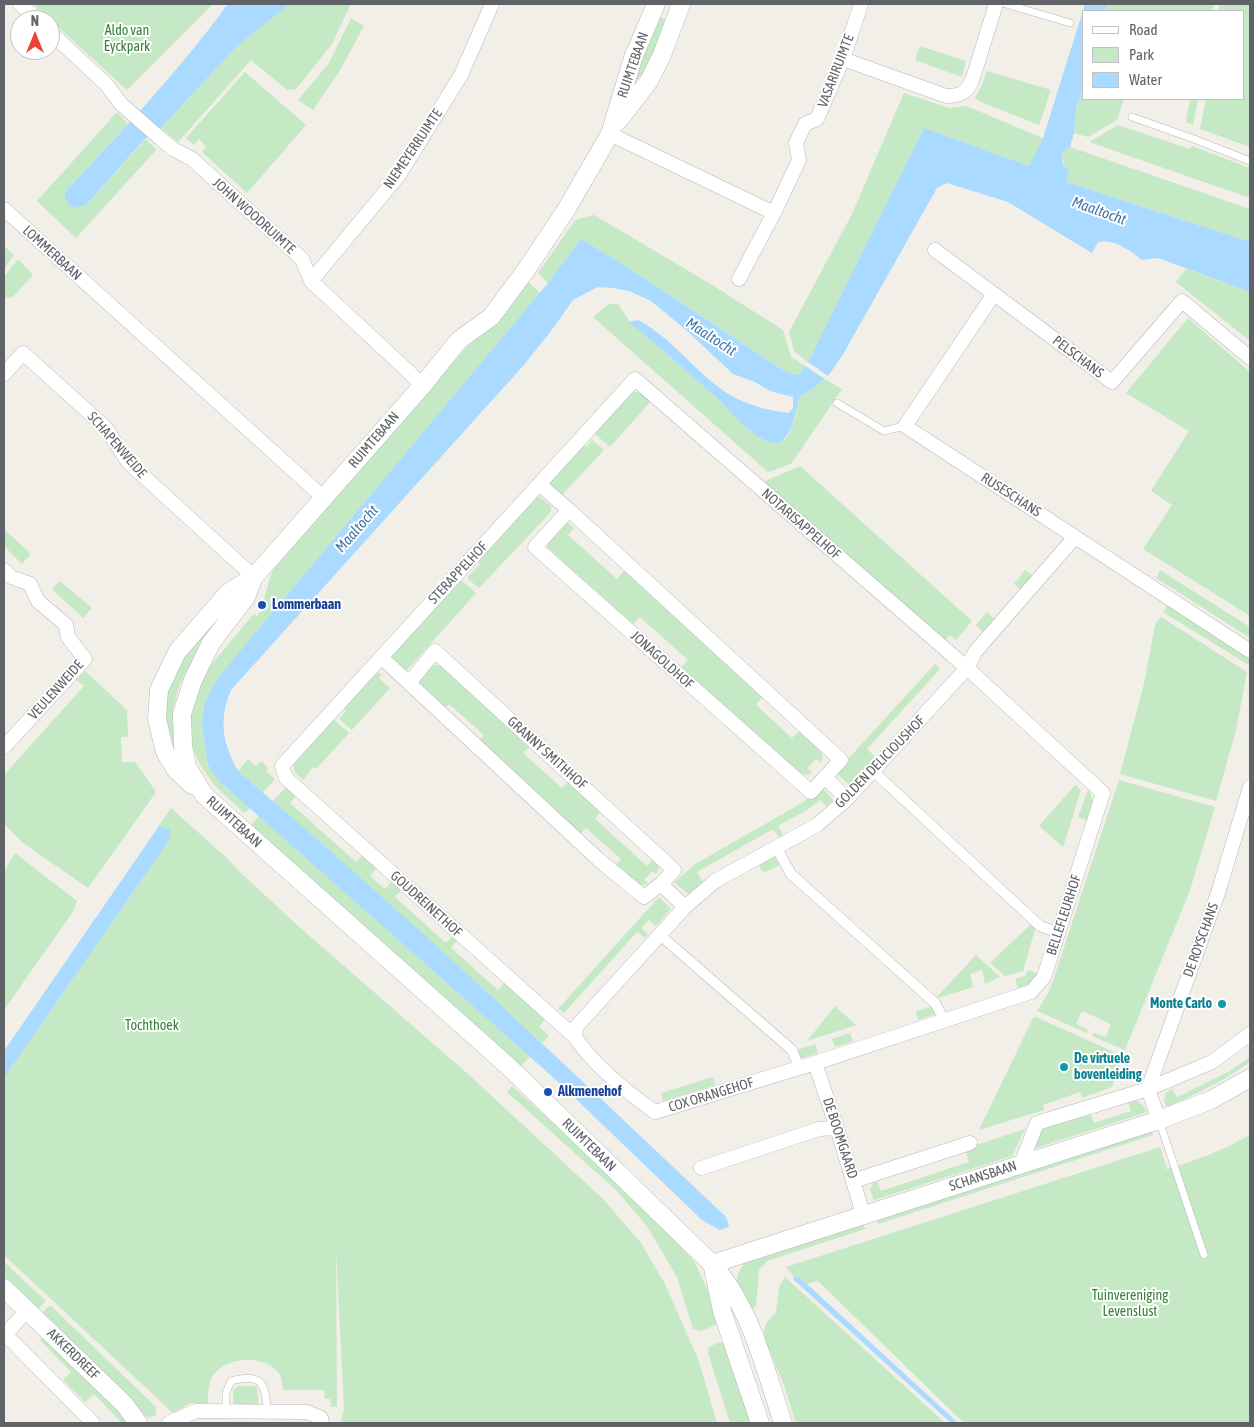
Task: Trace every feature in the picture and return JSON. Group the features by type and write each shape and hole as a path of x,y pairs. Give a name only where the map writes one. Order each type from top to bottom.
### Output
{"street":[{"name":"NIEMEYERRUIMTE","path":"311,280 399,175 461,75 492,4"},
{"name":"RUIMTEBAAN","path":"612,130 633,58 656,4"},
{"name":"RUIMTEBAAN","path":"681,4 662,55 649,81 612,130 566,210 503,301 491,316 459,340 422,386 254,577 246,597 211,643 193,680 182,714 183,746 187,767 204,795 509,1067 712,1264 726,1280 745,1316 783,1423"},
{"name":"VASARIRUIMTE","path":"739,279 774,213 799,160 796,143 805,124 817,119 843,59 861,4"},
{"path":"843,59 946,96 957,96 967,91 972,81 996,4"},
{"name":"JOHN WOODRUIMTE","path":"60,41 106,84 122,104 174,150 192,159 302,260 311,280 422,386"},
{"path":"612,130 774,213"},
{"name":"LOMMERBAAN","path":"4,209 324,498"},
{"name":"PELSCHANS","path":"936,250 1112,382 1182,301 1250,358"},
{"path":"905,426 994,294"},
{"name":"SCHAPENWEIDE","path":"4,374 23,353 106,428 128,462 254,577"},
{"name":"STERAPPELHOF","path":"282,766 635,379"},
{"name":"NOTARISAPPELHOF","path":"635,379 967,668"},
{"name":"RUSESCHANS","path":"905,426 1250,650"},
{"name":"JONAGOLDHOF","path":"540,484 569,510 841,760 811,792 535,547 569,510"},
{"name":"GOLDEN DELICIOUSHOF","path":"575,1038 576,1027 685,907 715,881 816,824 847,799 967,668 975,652 1075,537"},
{"name":"VEULENWEIDE","path":"4,570 11,577 30,584 38,601 66,625 68,637 86,659 4,747"},
{"path":"204,795 176,770 165,752 157,719 159,690 178,652 228,592 254,577"},
{"name":"GRANNY SMITHHOF","path":"409,683 435,652 674,870 662,884"},
{"path":"381,657 599,860 644,897 662,884 685,907"},
{"name":"BELLEFLEURHOF","path":"815,1063 1031,992 1044,977 1103,793 967,668"},
{"name":"GOUDREINETHOF","path":"282,766 286,778 575,1038"},
{"path":"873,771 1040,926 1059,933"},
{"path":"825,777 847,799"},
{"name":"DE ROYSCHANS","path":"1148,1088 1218,893 1250,787"},
{"path":"776,847 791,874 935,1003 944,1020"},
{"path":"660,934 792,1050 798,1068"},
{"path":"1021,1164 1037,1123 1148,1088 1212,1062 1250,1034"},
{"name":"COX ORANGEHOF","path":"575,1038 584,1052 637,1099 655,1112 815,1063"},
{"name":"DE BOOMGAARD","path":"815,1063 864,1214"},
{"name":"SCHANSBAAN","path":"712,1264 1159,1120 1211,1100 1250,1078"},
{"path":"1148,1088 1159,1120"},
{"path":"701,1168 819,1130 837,1128"},
{"path":"853,1181 970,1143"},
{"path":"712,1264 722,1311 760,1423"},
{"name":"AKKERDREEF","path":"4,1288 125,1405 138,1423"},
{"path":"27,1310 4,1335 93,1423"},
{"path":"169,1423 196,1412 307,1412 321,1418 322,1423"}],"lane":[{"path":"1006,4 1070,23"},
{"path":"1132,117 1250,161"},
{"path":"837,403 884,431 905,426"},
{"path":"1159,1120 1204,1255"},
{"path":"226,1412 226,1393 231,1381 252,1378 261,1383 266,1393 267,1412"}],"green space":[{"name":"Aldo van Eyckpark","path":"33,4 213,4 127,90 60,29 60,10 40,10"},
{"path":"290,4 351,4 332,44 296,89 287,90 251,60 178,142 161,128 236,47"},
{"path":"1107,4 1214,4 1212,10 1105,10"},
{"path":"1220,4 1250,4 1250,147 1200,129 1206,100 1244,100 1244,10 1218,10"},
{"path":"655,16 668,20 649,66 637,80 635,79"},
{"path":"351,18 364,26 339,72 313,110 298,100 329,63"},
{"path":"920,46 966,61 962,77 915,60"},
{"path":"987,71 1051,90 1039,125 978,101 975,98"},
{"path":"245,72 306,125 247,193 202,152 206,147 199,139 194,145 186,138"},
{"path":"1082,90 1082,100 1124,100 1117,120 1088,137 1074,133 1076,109"},
{"path":"904,93 949,108 966,106 1043,138 1029,166 924,128 808,362 794,351 789,332 852,214"},
{"path":"1190,100 1198,100 1193,125 1186,122"},
{"path":"117,112 128,124 65,192 86,205 146,139 156,150 76,238 37,201"},
{"path":"1118,125 1190,149 1192,146 1250,168 1250,198 1089,142"},
{"path":"1070,147 1250,209 1250,242 1067,182 1062,153"},
{"path":"594,215 709,283 783,330 791,357 805,366 799,375 786,372 633,271 581,240 548,283 538,273 575,220"},
{"path":"4,246 14,255 4,269"},
{"path":"18,259 33,275 13,297 4,298 4,277"},
{"path":"1186,269 1250,292 1250,341 1176,282"},
{"path":"528,282 540,293 275,610 202,724 208,765 218,780 250,808 244,813 214,785 199,763 192,746 190,718 196,692 204,673 254,614 257,616 263,609 260,606 272,572 286,552 317,520 314,517 468,346 503,316"},
{"path":"609,304 618,304 630,322 755,434 785,440 794,419 799,397 825,379 842,389 791,464 768,472 593,317"},
{"path":"1188,318 1250,372 1250,616 1143,549 1172,505 1151,491 1189,431 1126,393"},
{"path":"642,393 651,401 610,447 593,432 628,394"},
{"path":"592,440 604,450 561,496 549,485 549,479 582,444 586,447"},
{"path":"800,466 972,621 956,640 950,635 942,644 763,482"},
{"path":"534,496 540,497 551,506 551,512 479,588 467,578 480,564 477,560"},
{"path":"567,522 574,528 568,535 617,579 624,571 762,697 756,705 792,738 799,731 821,751 823,757 821,763 816,759 807,768 812,773 807,775 797,773 681,668 688,660 640,617 633,624 548,548 547,543 561,523"},
{"path":"4,529 31,554 22,564 4,546"},
{"path":"1025,570 1033,576 1021,590 1014,584"},
{"path":"1160,570 1250,627 1250,638 1156,578"},
{"path":"460,579 476,593 407,670 401,671 390,656"},
{"path":"60,581 92,608 83,618 52,589"},
{"path":"241,590 218,623 202,640 179,686 173,709 173,730 177,755 189,777 164,736 162,722 170,672"},
{"path":"1168,604 1250,655 1250,666 1163,612"},
{"path":"987,612 995,619 983,632 976,625"},
{"path":"1161,617 1247,672 1236,730 1216,801 1120,774 1144,684 1155,625"},
{"path":"935,664 940,669 867,749 875,757 850,786 836,772"},
{"path":"436,665 442,666 530,746 523,753 562,788 569,781 601,811 595,819 647,866 654,858 658,864 658,869 656,874 652,871 644,880 648,883 638,885 626,877 615,866 621,859 586,828 579,835 479,742 484,735 449,704 443,710 419,684 425,672"},
{"path":"85,671 127,710 128,737 121,737 122,762 135,762 156,792 88,888 23,843 4,824 4,775 84,686 76,680"},
{"path":"374,674 382,674 379,678 390,688 352,730 339,719 346,711 343,707"},
{"path":"332,718 349,733 316,769 313,767 303,780 294,772 297,756"},
{"path":"248,759 256,766 262,761 268,768 266,771 275,779 263,792 238,771"},
{"path":"1119,780 1215,807 1190,890 1125,1050 1092,1036 1094,1033 1106,1037 1111,1024 1082,1011 1076,1024 1088,1030 1087,1033 1037,1011 1053,981"},
{"path":"1075,785 1081,790 1063,847 1039,826"},
{"path":"287,786 297,795 290,803 356,862 363,854 377,867 370,876 385,889 392,881 401,890 395,897 446,943 453,936 457,940 451,948 498,990 505,982 545,1019 539,1027 549,1036 542,1043 273,801"},
{"path":"822,787 833,800 826,806 820,800 807,810 778,826 783,835 779,837 773,829 697,872 703,882 688,894 674,882 697,863 802,803"},
{"path":"1088,790 1092,801 1087,820 1078,817"},
{"name":"Tochthoek","path":"171,808 297,925 469,1075 603,1199 641,1243 665,1284 698,1359 717,1423 341,1423 344,1409 336,1250 337,1407 331,1407 330,1399 325,1399 324,1390 283,1390 280,1375 274,1368 266,1363 248,1360 229,1363 215,1373 208,1391 208,1403 191,1403 173,1413 4,1255 4,1078 168,842 170,829 159,826"},
{"path":"259,816 530,1057 520,1067 251,825"},
{"path":"15,853 77,901 72,913 4,1010 4,871"},
{"path":"774,856 779,865 763,873 758,864"},
{"path":"659,897 671,909 656,926 649,920 641,928 648,934 645,938 637,932 564,1013 558,1009"},
{"path":"1031,924 1036,926 1023,971 1005,976 990,963"},
{"path":"976,955 1000,977 985,984 982,970 970,974 973,987 935,999"},
{"path":"1028,970 1038,974 1030,983 1018,988 1015,979 1025,976"},
{"path":"835,1006 856,1025 807,1041"},
{"path":"934,1006 936,1014 918,1020 916,1011"},
{"path":"1034,1016 1123,1056 1112,1087 1082,1098 1080,1092 1043,1105 1044,1110 979,1130"},
{"path":"850,1033 853,1041 835,1047 832,1039"},
{"path":"815,1044 818,1053 800,1059 797,1050"},
{"path":"1250,1057 1250,1062 1230,1075 1167,1107 1164,1101 1166,1093 1172,1089 1177,1097 1230,1071"},
{"path":"713,1077 715,1085 663,1101 661,1093"},
{"path":"512,1086 623,1186 694,1261 713,1302 720,1323 701,1331 693,1329 677,1277 646,1225 617,1191 507,1092"},
{"path":"1135,1100 1143,1105 1147,1112 1030,1150 1040,1130 1091,1114 1094,1123 1131,1111 1128,1102"},
{"path":"1025,1129 1012,1156 874,1200 870,1189 873,1183 877,1181 881,1191 969,1162 966,1152 967,1148"},
{"path":"1152,1130 1153,1135 878,1224 876,1218"},
{"name":"Tuinvereniging Levenslust","path":"1250,1135 1250,1423 964,1423 818,1281 807,1284 798,1276 794,1277 786,1267 1160,1147 1167,1168 1163,1170 1208,1155"},
{"path":"863,1223 865,1229 767,1261 759,1270 756,1307 749,1310 737,1285 738,1275 746,1260"},
{"path":"4,1262 46,1301 38,1309 4,1276"},
{"path":"785,1277 945,1423 796,1423 784,1385 765,1340 764,1330 767,1322 776,1312 779,1287"},
{"path":"50,1305 156,1407 156,1415 148,1418 42,1313"},
{"path":"43,1336 127,1418 129,1423 120,1423 94,1394 85,1402 63,1380 71,1372 40,1340"},
{"path":"719,1342 726,1344 755,1423 730,1423 708,1353 709,1347"},
{"path":"239,1386 257,1387 259,1408 234,1408 233,1390"}],"water":[{"path":"228,4 290,4 236,47 161,128 145,139 86,205 74,208 66,201 65,192 170,77"},
{"path":"1085,4 1107,4 1105,10 1083,10"},
{"name":"Maaltocht","path":"1082,14 1082,90 1076,109 1074,133 1070,147 1062,153 1063,164 1069,171 1067,182 1250,242 1250,292 1158,258 1142,260 1127,249 1110,242 1098,242 1092,253 1008,202 947,183 937,188 842,356 828,376 808,362 924,128 1029,166 1043,138"},
{"name":"Maaltocht","path":"581,239 786,372 799,375 805,366 825,379 799,397 797,409 786,437 782,441 774,443 756,435 629,322 638,320 651,328 718,387 737,399 758,407 789,413 793,408 793,397 770,391 755,382 733,374 686,330 651,301 629,291 598,287 573,300 523,366 231,690 225,712 224,732 229,751 238,771 424,935 725,1216 729,1224 728,1227 720,1230 702,1220 556,1080 218,780 208,765 202,724 205,703 217,679 548,283"},
{"path":"159,826 170,829 168,842 4,1078 4,1051"},
{"path":"798,1276 958,1423 951,1423 793,1279"}],"place":[{"name":"Lommerbaan","path":"262,605"},
{"name":"Monte Carlo","path":"1222,1004"},
{"name":"De virtuele bovenleiding","path":"1064,1067"},
{"name":"Alkmenehof","path":"548,1092"}]}
